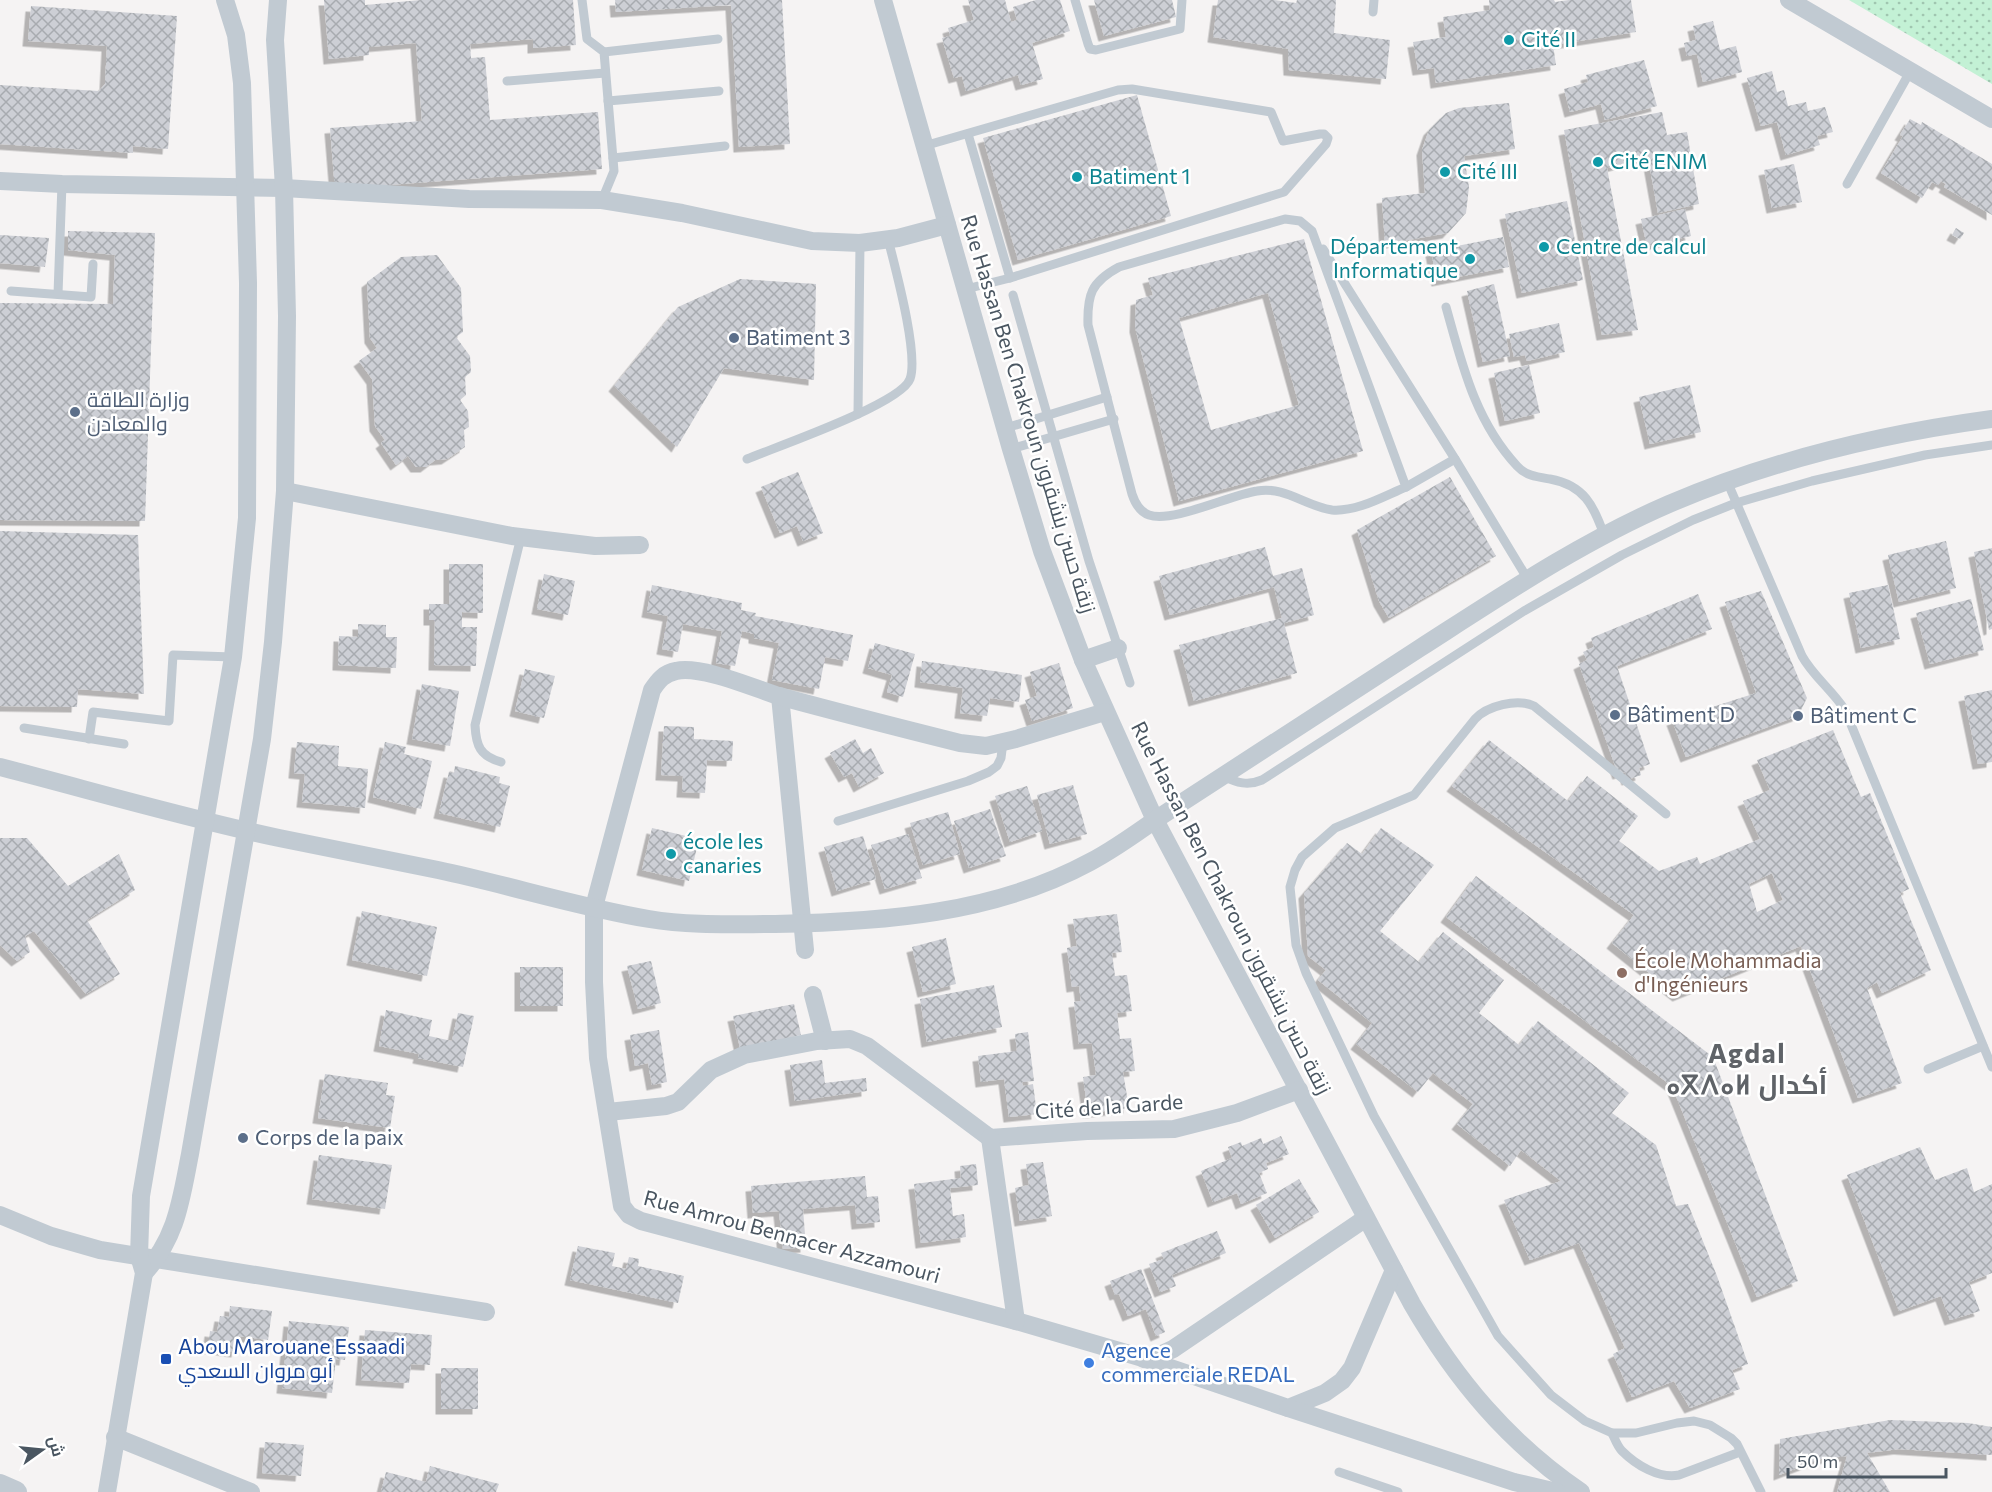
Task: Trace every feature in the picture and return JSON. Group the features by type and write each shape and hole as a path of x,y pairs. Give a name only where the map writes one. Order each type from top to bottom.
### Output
{"street":[{"path":"107,1492 142,1265 141,1196 233,657 248,507 248,294 242,83 236,36 225,0"},
{"path":"158,1258 176,1220 188,1165 262,739 272,653 285,491 287,316 285,188 275,40 278,0"},
{"name":"Rue Hassan Ben Chakroun زنقة حسن بنشقرون","path":"883,0 1042,551 1083,660 1155,820 1432,1338 1454,1371 1505,1430 1534,1456 1581,1492"},
{"path":"1789,0 1911,70 1992,120"},
{"path":"0,181 285,188 469,199 602,200 682,213 812,241 860,243 947,225"},
{"path":"0,767 247,830 442,871 651,920 691,923 846,922 936,912 976,905 1015,894 1089,863 1124,843 1155,820 1527,579 1604,535 1668,504 1727,481 1877,438 1992,419"},
{"path":"285,491 520,537 594,546 640,545"},
{"path":"1083,660 1118,648"},
{"name":"Rue Amrou Bennacer Azzamouri","path":"1105,712 986,746 960,743 780,696 696,671 676,670 662,677 652,690 594,907 594,982 598,1058 622,1206 629,1215 640,1221 1016,1321 1143,1358 1514,1482 1557,1492"},
{"path":"780,696 805,950"},
{"path":"813,994 825,1041"},
{"path":"608,1112 666,1106 678,1102 711,1070 744,1055 850,1039 867,1046 990,1137 1016,1321"},
{"name":"Cité de la Garde","path":"990,1137 1174,1129 1238,1113 1299,1090"},
{"path":"0,1215 76,1244 142,1265 158,1258 486,1312"},
{"path":"1143,1358 1160,1355 1173,1349 1366,1218"},
{"path":"1288,1408 1313,1399 1342,1381 1359,1354 1394,1270"},
{"path":"116,1437 251,1492"},
{"path":"0,1485 16,1492"}],"lane":[{"path":"582,0 587,39 604,52 718,39"},
{"path":"1075,0 1088,44 1090,48 1096,50 1180,28 1182,0"},
{"path":"1372,12 1374,0"},
{"path":"602,200 614,171 604,52"},
{"path":"1847,184 1911,70"},
{"path":"507,81 605,73"},
{"path":"924,146 1118,90 1132,89 1271,112 1283,141 1320,134 1328,138 1326,144 1284,192 966,290"},
{"path":"608,101 719,91"},
{"path":"968,134 1010,278"},
{"path":"613,158 725,146"},
{"path":"58,294 62,184"},
{"path":"1455,459 1407,487 1361,506 1346,509 1333,510 1315,506 1288,493 1257,490 1178,513 1156,516 1147,514 1135,502 1088,325 1087,303 1093,290 1106,274 1119,267 1285,219 1300,221 1312,231 1455,459 1527,579"},
{"path":"1312,231 1407,487"},
{"path":"747,459 858,414 903,389 910,379 910,342 888,239"},
{"path":"858,414 860,243"},
{"path":"11,291 91,297 93,264"},
{"path":"1013,295 1089,561 1130,683"},
{"path":"1446,307 1465,377 1485,424 1516,466 1525,473 1565,483 1590,501 1604,535"},
{"path":"1006,428 1107,397"},
{"path":"1011,449 1114,419"},
{"path":"1223,776 1247,784 1262,780 1533,605 1632,550 1693,520 1736,503 1868,467 1925,455 1992,445"},
{"path":"1727,481 1802,656 1813,673 1845,710 1992,1067"},
{"path":"501,762 488,758 476,742 475,725 520,537"},
{"path":"89,738 93,712 169,721 172,655 233,657"},
{"path":"1666,814 1533,706 1518,703 1481,713 1414,795 1335,828 1302,857 1290,887 1296,945 1306,973 1374,1116 1498,1336 1551,1395 1585,1421 1612,1433 1636,1433 1694,1421 1710,1425 1737,1444 1761,1492"},
{"path":"24,728 124,744"},
{"path":"838,821 968,781 989,772 1002,758 1003,742"},
{"path":"1928,1069 1983,1046"},
{"path":"1612,1433 1620,1450 1653,1473 1668,1478 1740,1452"},
{"path":"1339,1472 1398,1492"}],"green space":[{"path":"1849,0 1992,0 1992,84"}],"building":[{"path":"324,0 365,0 365,5 421,0 573,0 576,45 533,48 533,39 470,44 471,58 485,57 490,120 598,112 602,169 335,189 330,128 422,121 416,43 369,47 369,55 329,59"},
{"path":"615,0 782,0 790,144 739,147 731,5 616,12"},
{"path":"968,0 1005,0 1011,22 1017,20 1013,7 1036,0 1060,0 1070,31 1032,43 1043,79 1021,85 1018,75 966,91 962,76 954,78 942,38 950,36 948,28 974,20"},
{"path":"1094,0 1172,0 1176,17 1104,36"},
{"path":"1218,0 1274,0 1296,3 1297,0 1336,0 1334,33 1390,40 1386,79 1289,70 1288,49 1213,37"},
{"name":"Cité II","path":"1489,0 1554,0 1555,2 1631,0 1636,32 1553,45 1556,65 1436,83 1434,68 1418,70 1413,42 1446,37 1443,17 1490,10"},
{"path":"31,6 177,16 168,149 133,146 133,153 0,144 0,85 99,91 105,84 107,46 28,41"},
{"path":"1713,21 1720,50 1736,46 1742,72 1703,82 1697,54 1687,56 1684,43 1696,40 1693,26"},
{"path":"1644,60 1657,106 1605,120 1601,104 1570,112 1564,89 1588,82 1586,75"},
{"path":"1772,71 1777,92 1784,90 1788,106 1806,102 1808,111 1825,107 1833,132 1817,136 1820,145 1786,155 1777,122 1761,126 1747,78"},
{"name":"Batiment 1","path":"1137,95 1171,216 1018,260 983,138"},
{"name":"Cité III","path":"1509,103 1515,149 1464,156 1469,187 1466,213 1448,233 1385,244 1382,198 1425,193 1422,150 1429,130 1446,113 1459,108"},
{"name":"Cité ENIM","path":"1662,112 1667,135 1687,132 1699,204 1658,213 1648,157 1607,168 1638,330 1602,335 1564,130"},
{"path":"1910,119 1921,125 1922,122 1992,164 1992,215 1944,187 1946,184 1941,181 1938,185 1932,182 1922,198 1881,173 1903,136 1900,135"},
{"path":"1794,164 1802,202 1772,208 1764,170"},
{"name":"Centre de calcul","path":"1567,201 1583,280 1522,293 1505,214"},
{"path":"1685,209 1691,236 1647,246 1641,219"},
{"path":"1956,228 1964,233 1960,239 1952,235"},
{"name":"وزارة الطاقة والمعادن","path":"68,231 155,233 145,521 0,520 0,303 113,304 115,255 68,250"},
{"path":"0,235 49,238 45,267 0,263"},
{"name":"Département Informatique","path":"1503,237 1509,267 1437,281 1431,251"},
{"path":"1304,239 1363,451 1179,501 1135,327 1136,300 1153,295 1148,278","holes":["1268,293 1299,405 1211,430 1179,318"]},
{"path":"437,255 461,288 463,332 456,337 470,356 471,372 465,377 466,395 460,400 468,411 469,427 464,430 465,447 447,459 435,460 426,467 416,467 408,456 396,465 381,443 385,440 375,426 372,379 359,361 377,348 370,338 367,282 401,257"},
{"name":"Batiment 3","path":"740,279 816,284 814,380 724,368 677,447 614,386 678,307"},
{"path":"1494,284 1510,356 1483,362 1467,291"},
{"path":"1559,323 1565,352 1527,361 1525,355 1514,357 1509,334"},
{"path":"1529,365 1540,413 1505,421 1494,373"},
{"path":"1690,385 1701,432 1650,444 1639,397"},
{"path":"798,472 823,533 803,541 797,526 780,533 761,487"},
{"path":"1450,477 1496,556 1389,618 1379,601 1357,530"},
{"path":"0,531 138,535 144,694 78,689 77,707 0,706"},
{"path":"1946,541 1956,588 1899,602 1888,555"},
{"path":"1265,547 1273,576 1302,568 1314,615 1284,623 1297,673 1194,701 1179,645 1282,618 1274,587 1170,615 1159,576"},
{"path":"1992,548 1992,629 1989,630 1974,552"},
{"path":"449,564 483,564 483,613 462,612 462,627 477,627 476,666 434,665 435,620 429,620 429,604 449,604"},
{"path":"544,574 575,581 568,615 537,609"},
{"path":"652,585 742,603 741,610 756,613 755,616 853,635 848,661 825,657 819,689 772,680 779,643 754,638 754,634 742,631 735,666 716,663 722,631 683,624 678,652 662,649 668,616 647,612"},
{"path":"1888,585 1900,639 1861,648 1849,593"},
{"path":"1761,591 1807,698 1798,716 1686,757 1672,720 1756,693 1725,602"},
{"name":"Bâtiment D","path":"1698,594 1712,629 1617,666 1650,764 1639,768 1641,775 1627,780 1625,772 1618,774 1579,664 1587,660 1583,652 1594,647 1591,638"},
{"path":"1971,599 1984,650 1930,664 1916,613"},
{"path":"358,624 386,625 386,637 397,637 396,668 338,665 339,636 358,637"},
{"path":"875,643 915,654 903,697 887,692 892,675 868,668"},
{"path":"922,661 1022,675 1019,702 990,698 987,716 960,713 963,688 920,682"},
{"path":"1059,663 1073,708 1032,721 1025,700 1037,696 1030,672"},
{"path":"525,669 555,676 544,718 515,711"},
{"path":"422,684 459,691 450,746 412,739"},
{"path":"1992,690 1992,762 1978,764 1964,696"},
{"path":"664,726 694,727 694,739 733,741 732,761 707,760 705,793 682,792 683,776 661,775"},
{"path":"1833,730 1861,797 1870,793 1909,889 1900,893 1931,970 1882,993 1877,982 1867,988 1902,1083 1858,1098 1801,946 1678,996 1612,943 1634,915 1452,786 1489,740 1568,801 1587,776 1638,816 1619,841 1659,871 1697,857 1700,864 1760,839 1743,801 1770,790 1757,760","holes":["1772,873 1783,900 1757,912 1749,884"]},
{"path":"855,739 863,753 871,748 884,773 859,787 852,773 844,777 830,753"},
{"path":"297,742 339,746 338,766 368,769 365,808 302,802 305,774 294,773"},
{"path":"385,742 406,747 404,754 432,761 421,809 373,797"},
{"path":"455,766 500,777 499,783 510,786 500,827 439,813 449,772 454,773"},
{"path":"1073,785 1087,834 1050,844 1037,795"},
{"path":"1027,786 1042,831 1010,842 995,796"},
{"path":"990,809 1006,856 969,868 954,821"},
{"path":"948,812 960,854 923,865 910,823"},
{"name":"école les canaries","path":"652,828 699,839 689,881 642,870"},
{"path":"1381,828 1434,865 1380,931 1419,962 1443,932 1504,980 1479,1013 1519,1045 1538,1021 1629,1093 1612,1113 1656,1145 1676,1206 1688,1204 1717,1276 1748,1364 1732,1370 1740,1389 1690,1408 1674,1381 1632,1397 1613,1354 1625,1348 1579,1243 1530,1260 1504,1200 1561,1181 1521,1150 1510,1166 1457,1124 1473,1104 1433,1073 1418,1092 1356,1044 1372,1023 1318,980 1326,970 1308,956 1304,893 1347,843 1362,854"},
{"path":"908,834 922,878 885,889 871,845"},
{"path":"863,836 876,879 837,891 824,847"},
{"path":"0,838 27,838 68,886 119,854 135,890 87,920 120,974 86,994 34,931 25,936 30,952 17,961 0,945"},
{"path":"1476,876 1713,1057 1798,1281 1757,1297 1672,1086 1446,917"},
{"path":"362,911 437,927 427,976 352,960"},
{"path":"1117,914 1122,952 1112,953 1115,976 1127,975 1132,1011 1117,1013 1120,1039 1131,1038 1135,1071 1123,1072 1129,1108 1088,1113 1083,1077 1096,1075 1092,1043 1079,1044 1074,1002 1081,1001 1079,986 1072,987 1067,948 1077,946 1073,919"},
{"path":"946,938 956,984 923,992 912,947"},
{"path":"651,961 661,1003 638,1009 627,966"},
{"path":"520,967 563,967 563,1006 520,1006"},
{"path":"994,985 1002,1027 927,1042 920,999"},
{"path":"794,1004 801,1035 740,1048 733,1016"},
{"path":"386,1010 432,1020 429,1036 452,1041 458,1013 474,1016 463,1067 418,1058 419,1054 379,1046"},
{"path":"659,1030 667,1082 652,1085 648,1063 635,1066 630,1035"},
{"path":"1028,1032 1034,1081 1022,1082 1023,1086 1033,1084 1037,1114 1009,1117 1004,1079 981,1082 978,1056 1017,1051 1015,1034"},
{"path":"822,1060 825,1083 866,1078 867,1091 795,1101 790,1065"},
{"path":"325,1074 388,1083 386,1095 395,1096 390,1128 318,1118"},
{"path":"1281,1136 1289,1154 1266,1163 1268,1169 1259,1173 1267,1193 1241,1204 1237,1193 1213,1202 1201,1171 1232,1158 1228,1147 1241,1142 1242,1146 1261,1138 1263,1144"},
{"path":"1920,1147 1935,1180 1967,1168 1974,1192 1992,1184 1992,1273 1969,1282 1980,1311 1950,1320 1941,1296 1899,1311 1847,1175"},
{"path":"319,1155 392,1165 385,1209 312,1199"},
{"path":"1043,1162 1052,1216 1020,1221 1015,1188 1029,1185 1026,1164"},
{"path":"976,1164 978,1185 950,1188 953,1216 964,1214 966,1237 921,1243 914,1184 961,1178 960,1166"},
{"path":"865,1176 867,1197 878,1196 880,1222 857,1224 855,1205 803,1209 806,1247 783,1249 779,1211 753,1213 751,1186"},
{"path":"1299,1179 1319,1212 1275,1238 1256,1205"},
{"path":"1217,1231 1226,1253 1172,1275 1176,1286 1160,1292 1149,1264 1164,1259 1161,1253"},
{"path":"578,1246 615,1253 612,1266 626,1269 629,1257 639,1259 638,1266 684,1276 678,1303 570,1280"},
{"path":"1141,1269 1165,1332 1156,1336 1146,1309 1128,1316 1119,1294 1115,1295 1110,1281"},
{"path":"230,1306 272,1311 268,1340 239,1336 237,1352 208,1348 210,1331 217,1332 220,1316 229,1317"},
{"path":"289,1321 349,1327 345,1360 336,1359 332,1393 282,1388"},
{"path":"365,1330 432,1335 430,1365 411,1364 409,1383 361,1380"},
{"path":"441,1368 478,1368 478,1409 441,1409"},
{"path":"1890,1420 1968,1423 1992,1427 1992,1455 1899,1449 1867,1453 1890,1492 1837,1492 1847,1456 1821,1459 1779,1475 1780,1439"},
{"path":"265,1442 304,1445 301,1476 262,1473"},
{"path":"430,1466 499,1484 496,1492 381,1492 386,1472 426,1482"}],"place":[{"name":"Cité II","path":"1509,40"},
{"name":"Cité ENIM","path":"1598,162"},
{"name":"Cité III","path":"1445,172"},
{"name":"Batiment 1","path":"1077,177"},
{"name":"Centre de calcul","path":"1544,247"},
{"name":"Département Informatique","path":"1470,259"},
{"name":"Batiment 3","path":"734,338"},
{"name":"وزارة الطاقة والمعادن","path":"75,412"},
{"name":"Bâtiment D","path":"1615,715"},
{"name":"Bâtiment C","path":"1798,716"},
{"name":"école les canaries","path":"671,854"},
{"name":"École Mohammadia d'Ingénieurs","path":"1622,973"},
{"name":"Corps de la paix","path":"243,1138"},
{"name":"Abou Marouane Essaadi أبو مروان السعدي","path":"166,1359"},
{"name":"Agence commerciale REDAL","path":"1089,1363"}],"district":[{"name":"Agdal ⴰⴳⴷⴰⵍ أكدال","path":"1747,1070"}]}
